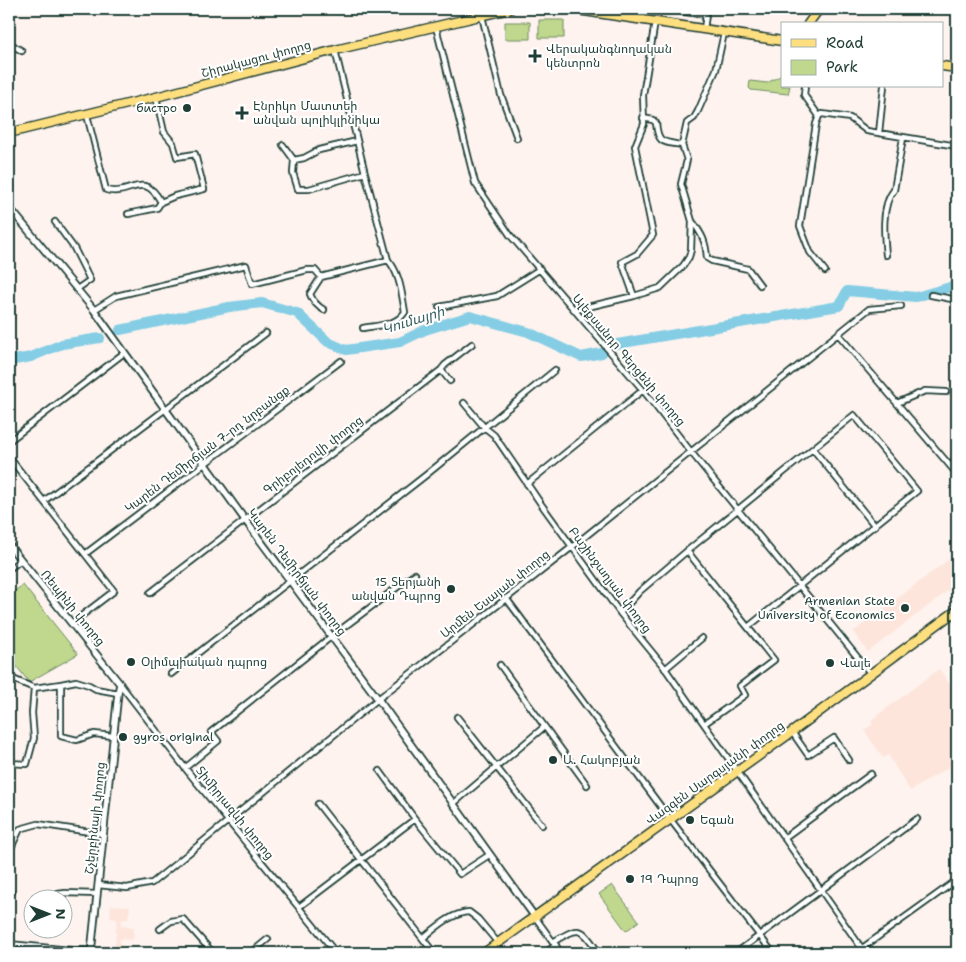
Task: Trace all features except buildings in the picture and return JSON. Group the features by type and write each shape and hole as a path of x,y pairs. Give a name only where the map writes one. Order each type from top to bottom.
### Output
{"main road":[{"name":"Շիրակացու փողոց","path":"9,133 87,115 335,50 510,9"},
{"path":"571,9 781,41"},
{"path":"809,22 819,9"},
{"path":"944,66 957,68"},
{"name":"Վազգեն Սարգսյանի փողոց","path":"484,953 792,732 957,610"}],"street":[{"path":"665,9 706,15 704,30"},
{"path":"482,16 501,96 517,138"},
{"path":"634,296 622,262 637,254 653,235 635,146 644,124 643,94 655,22"},
{"name":"Ալեքսանդր Գերցենի փողոց","path":"436,27 475,183 510,235 643,390 871,674"},
{"path":"575,310 660,288 687,260 691,250 692,220 682,184 687,160 682,145 687,123 698,111 716,70 724,33"},
{"path":"9,43 22,51"},
{"path":"335,50 388,260 393,265 398,280 405,312 396,322 363,328"},
{"path":"805,88 804,95 819,116"},
{"path":"878,133 884,88"},
{"path":"128,214 157,208 161,202 175,196 204,189 195,154 177,157 173,143 164,132 156,97"},
{"path":"819,116 822,114 850,118 867,131 957,146"},
{"path":"87,115 106,190 114,192 144,185 151,187 161,202"},
{"path":"819,116 816,124 800,226 810,252 825,271"},
{"path":"643,118 656,123 657,134 663,142 682,145"},
{"path":"886,255 883,230 889,196 894,190 903,138"},
{"path":"294,160 304,158 319,150 357,141"},
{"path":"283,146 294,160 293,174 298,189 309,189 365,173"},
{"name":"Կարեն Դեմիրճյան փողոց","path":"9,207 94,310 561,953"},
{"path":"692,220 702,234 706,244 706,258 712,262 748,269 760,284"},
{"path":"55,222 74,248 90,280 77,289"},
{"path":"324,310 312,300 310,294 321,277 388,260"},
{"path":"94,310 116,296 246,265 252,284 307,270 315,270 321,277"},
{"path":"439,307 497,296 540,269"},
{"path":"931,295 957,300"},
{"name":"Արմեն Եսայան փողոց","path":"98,885 127,888 152,883 378,699 869,309 901,306"},
{"path":"44,501 266,333"},
{"path":"838,334 957,474"},
{"name":"Գրիբոյեդովի փողոց","path":"150,593 441,370 444,365 472,344"},
{"path":"9,441 124,353"},
{"name":"Կարեն Դեմիրճյան 7-րդ նրբանցք","path":"85,554 341,361"},
{"path":"441,370 450,381"},
{"path":"171,674 426,476 555,370"},
{"path":"527,484 643,390"},
{"path":"897,403 925,391 946,392"},
{"name":"Բաշինջաղյան փողոց","path":"464,403 484,427 494,435 620,613 665,669 865,953"},
{"path":"620,613 640,591 687,551 854,415 917,491 748,627"},
{"path":"813,448 875,526"},
{"path":"9,457 114,591 72,623"},
{"path":"950,466 957,460"},
{"name":"Ռեպինի փողոց","path":"9,545 120,684"},
{"path":"687,551 774,660 740,686 745,695 704,724"},
{"path":"9,569 21,560"},
{"path":"185,768 218,740 211,732 332,636 415,574"},
{"path":"506,598 670,820 773,953"},
{"path":"665,669 702,638"},
{"path":"500,665 587,785"},
{"path":"9,670 13,679 34,688 76,681 89,685 96,690 118,693"},
{"path":"61,684 61,736 77,740 94,734 113,736"},
{"name":"Շչերբինայի փողոց","path":"91,953 120,684"},
{"name":"Տիմիրյազևի փողոց","path":"120,684 185,768 336,953"},
{"path":"9,763 27,764 34,738 32,713 34,688"},
{"path":"457,717 542,824"},
{"path":"453,804 544,727"},
{"path":"792,732 808,755 834,738 849,760"},
{"path":"380,771 415,819 460,874 489,855"},
{"path":"784,838 872,774"},
{"path":"318,804 362,858 434,953"},
{"path":"299,908 415,819"},
{"path":"736,953 917,819"},
{"path":"9,852 20,829 38,824 103,834"},
{"path":"861,948 957,880"},
{"path":"72,893 97,894"},
{"path":"423,938 448,920 459,914 469,912 478,919 498,943"},
{"path":"160,929 171,921 183,919 213,953"},
{"path":"545,953 572,931 580,930 586,934 599,953"},
{"path":"251,953 268,939"},
{"path":"9,944 43,951 91,953"}],"shaded area":[{"name":"Armenian State University of Economics","path":"952,557 957,565 957,584 868,652 853,632"},
{"path":"939,669 957,695 957,762 910,791 888,755 883,758 864,730 873,724 871,720"},
{"path":"111,905 130,906 128,919 122,919 121,926 134,927 133,940 120,939 120,947 126,947 125,953 104,953 104,945 115,946 117,919 110,918"}],"green space":[{"path":"539,20 564,20 564,38 539,38"},
{"path":"505,22 530,22 530,39 505,39"},
{"path":"781,76 781,88 790,88 788,94 751,90 749,88 750,81 767,83"},
{"path":"23,585 78,654 29,682 9,657 9,595"},
{"path":"612,885 639,921 626,931 599,894"}],"waterway":[{"name":"Կումայրի","path":"617,344 839,306 847,291 916,297 950,287 957,288"},
{"name":"Կումայրի","path":"120,330 229,307 262,303 297,313 328,342 346,350 400,342 425,330 470,316 528,332 581,357 602,353"},
{"path":"9,361 31,357 62,344 100,338"}],"place":[{"name":"Վերականգնողական կենտրոն","path":"535,56"},
{"name":"бистро","path":"187,108"},
{"name":"Էնրիկո Մատտեի անվան պոլիկլինիկա","path":"242,113"},
{"name":"15 Տերյանի անվան Դպրոց","path":"451,589"},
{"name":"Armenian State University of Economics","path":"905,608"},
{"name":"Օլիմպիական դպրոց","path":"131,662"},
{"name":"Վալե","path":"830,663"},
{"name":"gyros original","path":"123,737"},
{"name":"Ա. Հակոբյան","path":"553,760"},
{"name":"Եգան","path":"690,820"},
{"name":"19 Դպրոց","path":"630,879"}]}
